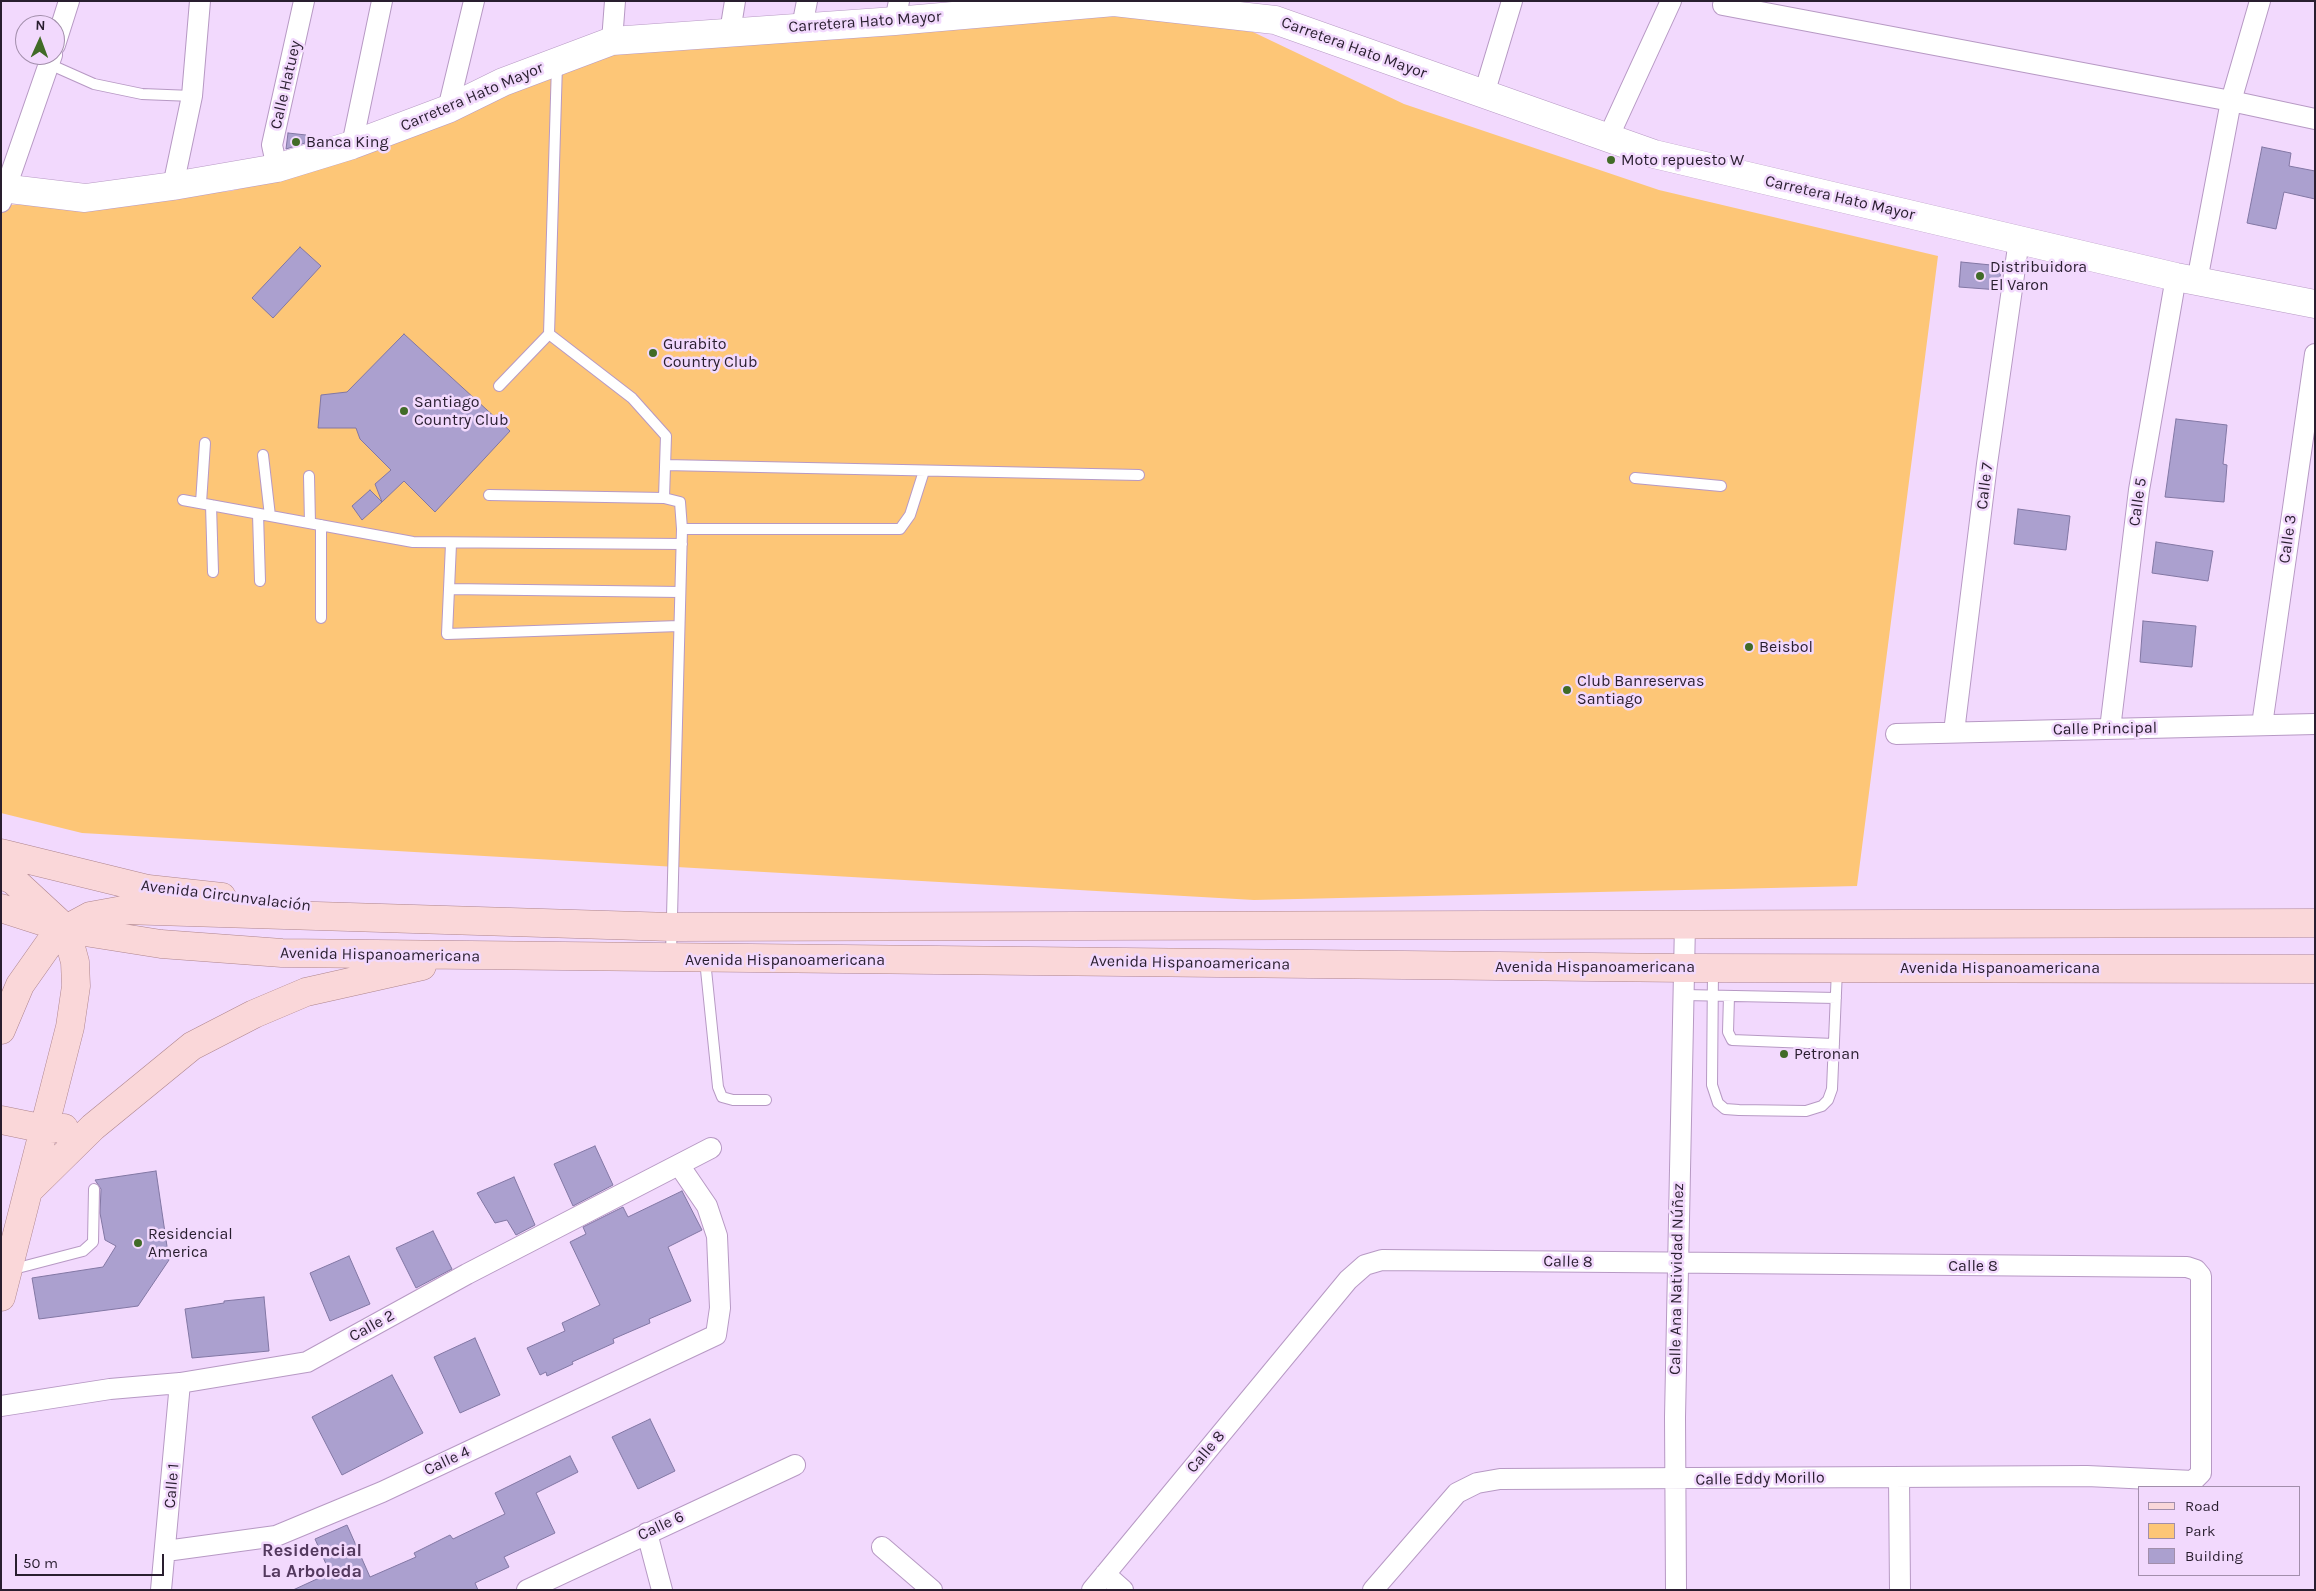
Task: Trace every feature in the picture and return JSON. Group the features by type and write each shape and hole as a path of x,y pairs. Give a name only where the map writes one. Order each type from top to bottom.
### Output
{"main road":[{"name":"Avenida Circunvalación","path":"1,853 148,889 455,921"},
{"path":"1,875 13,880 66,929 74,962 76,986 70,1027 30,1189 4,1284"},
{"name":"Avenida Hispanoamericana","path":"1,908 66,929 161,944 282,953 671,959 1685,968 2315,968"},
{"path":"1,1030 20,985 50,941 66,929 90,916 123,910 455,921"},
{"name":"Avenida Hispanoamericana","path":"455,921 672,927 2315,922"},
{"path":"30,1189 93,1127 192,1046 254,1014 306,992 468,956"},
{"path":"1,1120 45,1129 93,1127"}],"street":[{"path":"65,15 69,1"},
{"path":"173,186 192,96 200,1"},
{"name":"Calle Hatuey","path":"277,168 272,145 304,1"},
{"path":"352,146 382,1"},
{"path":"448,108 474,1"},
{"path":"612,41 615,1"},
{"path":"730,32 735,1"},
{"path":"1484,94 1512,1"},
{"path":"1608,138 1671,1"},
{"name":"Calle 5","path":"2110,729 2139,490 2186,279 2231,101 2260,1"},
{"name":"Carretera Hato Mayor","path":"3,193 85,198 173,186 277,168 352,146 448,108 503,82 612,41 730,32 804,14 1114,2 1239,9 1654,154 2186,279 2315,304"},
{"path":"1723,5 1762,7 2315,119"},
{"path":"3,193 48,65"},
{"name":"Calle 7","path":"1954,732 1987,464 2019,240"},
{"name":"Calle 3","path":"2262,725 2315,354"},
{"name":"Calle Principal","path":"1896,734 2315,724"},
{"name":"Calle Ana Natividad Núñez","path":"1676,1590 1674,1480 1685,923"},
{"name":"Calle 2","path":"1,1406 110,1389 180,1383 307,1362 467,1274 711,1148"},
{"name":"Calle 4","path":"166,1551 276,1536 382,1492 716,1335 720,1308 717,1236 707,1206 679,1165"},
{"name":"Calle 8","path":"1092,1590 1348,1280 1365,1265 1382,1260 2187,1267 2196,1270 2201,1276 2201,1473 2193,1480"},
{"name":"Calle 1","path":"162,1590 180,1383"},
{"name":"Calle 6","path":"527,1590 647,1532 795,1465"},
{"name":"Calle Eddy Morillo","path":"1373,1590 1457,1493 1478,1483 1500,1479 1674,1480 2087,1476 2193,1480"},
{"path":"1899,1477 1900,1590"},
{"path":"647,1532 662,1590"},
{"path":"882,1547 932,1590"},
{"path":"1105,1574 1123,1590"}],"lane":[{"path":"499,386 549,334 557,62"},
{"path":"59,65 94,84 133,92 192,96"},
{"path":"549,334 632,398 666,436 664,498"},
{"path":"205,443 206,504 213,572"},
{"path":"263,455 270,516"},
{"path":"665,465 1139,475"},
{"path":"682,529 900,529 910,515 924,470"},
{"path":"309,476 310,523"},
{"path":"1635,478 1721,486"},
{"path":"489,495 664,498 680,502 682,544 671,959"},
{"path":"183,500 413,542 451,544 682,544"},
{"path":"258,514 260,581"},
{"path":"321,525 321,618"},
{"path":"451,544 448,634 679,626"},
{"path":"449,589 680,592"},
{"path":"705,959 718,1087 722,1097 734,1100 766,1100"},
{"path":"1714,968 1712,1085 1714,1096 1718,1103 1725,1109 1806,1111 1822,1106 1828,1100 1832,1089 1838,968"},
{"path":"1684,995 1836,998"},
{"path":"1729,996 1728,1032 1732,1040 1834,1044"},
{"path":"4,1284 83,1251 93,1242 94,1189"}],"green space":[{"name":"Gurabito Country Club","path":"1119,13 1253,32 1404,104 1659,190 1938,256 1857,886 1254,900 82,833 1,813 1,212 5,205 85,202 231,191 334,163 620,50"}],"building":[{"name":"Banca King","path":"288,133 306,135 305,143 286,149"},
{"path":"2262,147 2291,153 2289,166 2315,171 2315,199 2284,192 2276,229 2247,223"},
{"path":"300,247 321,266 273,318 252,298"},
{"name":"Distribuidora El Varon","path":"1961,262 2001,266 1999,290 1959,287"},
{"name":"Santiago Country Club","path":"404,334 510,431 435,512 404,481 382,502 375,484 391,470 360,439 356,428 318,428 321,395 347,392"},
{"path":"2176,419 2227,425 2223,464 2227,465 2224,502 2165,497"},
{"path":"370,490 382,502 362,520 352,506"},
{"path":"2018,509 2070,516 2066,550 2014,544"},
{"path":"2156,542 2213,551 2208,581 2152,573"},
{"path":"2143,621 2196,626 2192,667 2140,662"},
{"path":"595,1146 613,1185 573,1206 554,1164"},
{"name":"Residencial America","path":"156,1171 169,1260 138,1306 39,1319 32,1278 103,1267 116,1246 105,1240 100,1213 101,1189 95,1180"},
{"path":"514,1177 535,1225 516,1235 507,1220 495,1223 477,1193"},
{"path":"682,1191 702,1230 668,1247 691,1301 649,1319 650,1323 613,1339 614,1343 572,1362 573,1364 547,1376 546,1372 540,1375 527,1348 565,1331 562,1323 600,1305 570,1242 586,1234 583,1227 623,1207 628,1217"},
{"path":"433,1231 452,1269 416,1288 396,1248"},
{"path":"349,1256 370,1304 330,1321 310,1273"},
{"path":"264,1297 269,1351 192,1358 185,1309 224,1303 224,1301"},
{"path":"475,1338 500,1395 460,1413 434,1357"},
{"path":"392,1375 423,1433 342,1475 312,1417"},
{"path":"650,1419 675,1471 638,1489 612,1437"},
{"path":"570,1456 578,1472 536,1493 555,1533 504,1557 509,1567 475,1583 478,1590 293,1590 330,1573 315,1539 347,1525 370,1577 416,1557 414,1553 450,1535 453,1539 505,1514 495,1493"}],"place":[{"name":"Banca King","path":"296,142"},
{"name":"Moto repuesto W","path":"1611,160"},
{"name":"Distribuidora El Varon","path":"1980,276"},
{"name":"Gurabito Country Club","path":"653,353"},
{"name":"Santiago Country Club","path":"404,411"},
{"name":"Beisbol","path":"1749,647"},
{"name":"Club Banreservas Santiago","path":"1567,690"},
{"name":"Petronan","path":"1784,1054"},
{"name":"Residencial America","path":"138,1243"}],"district":[{"name":"Residencial La Arboleda","path":"312,1561"}]}
